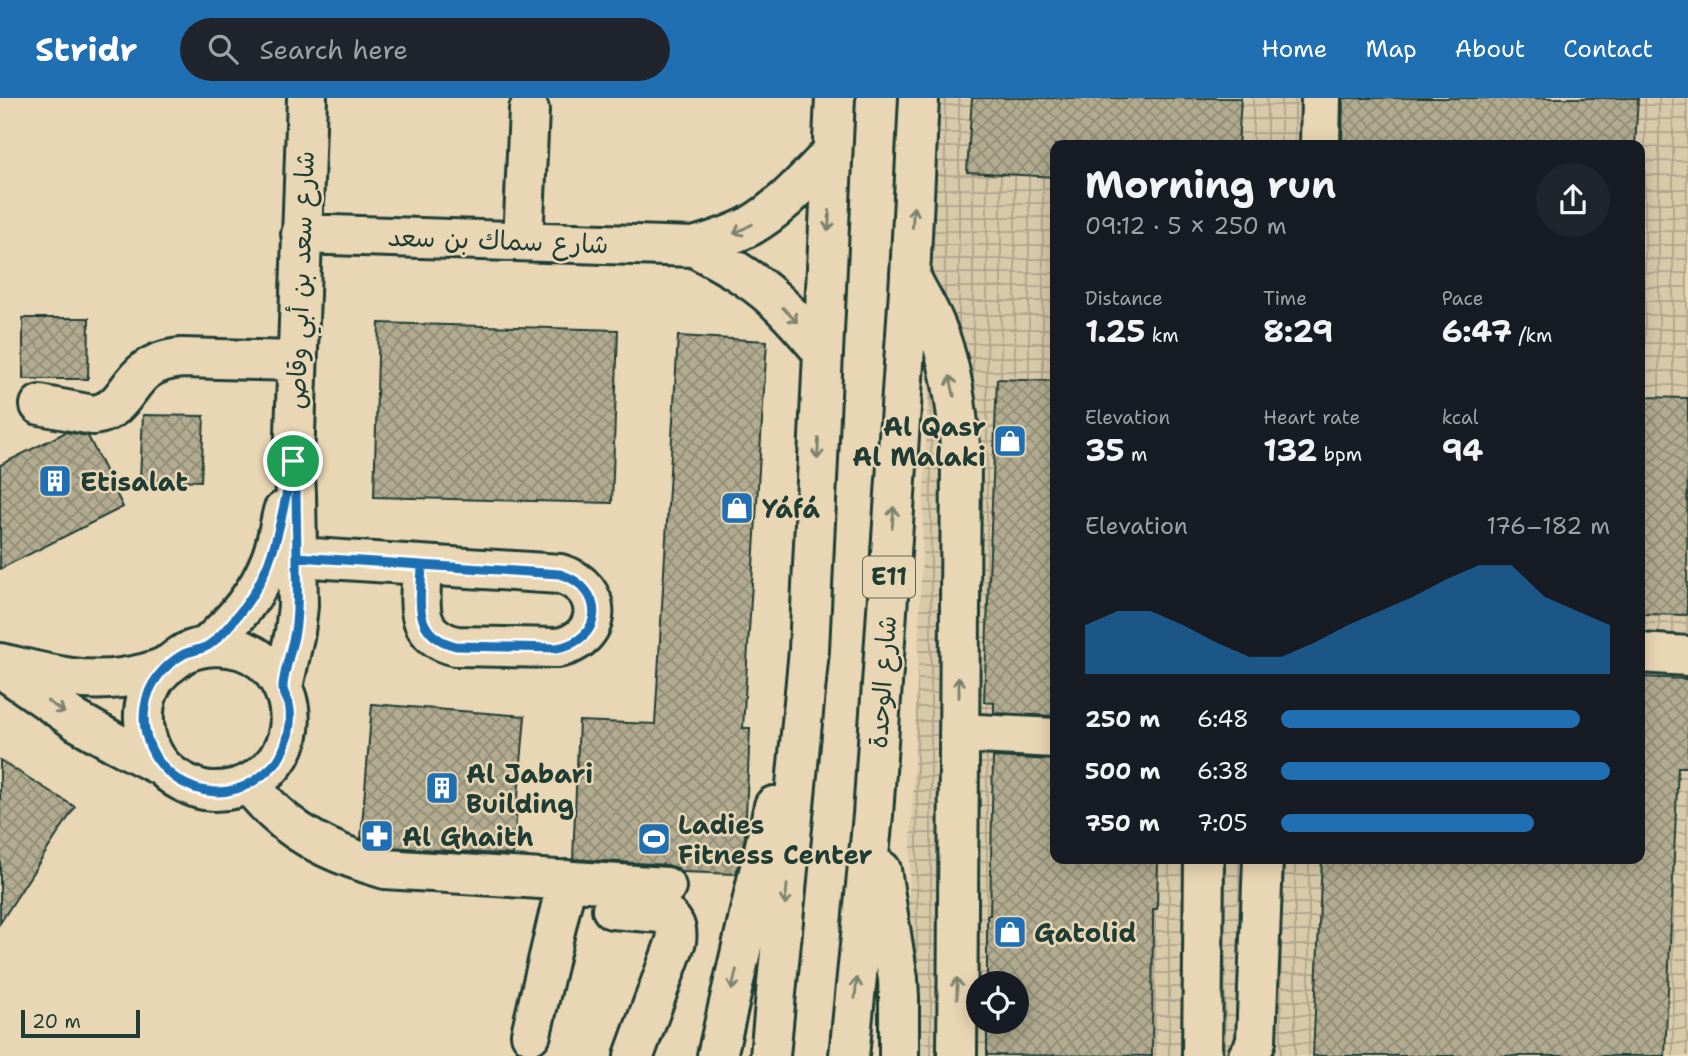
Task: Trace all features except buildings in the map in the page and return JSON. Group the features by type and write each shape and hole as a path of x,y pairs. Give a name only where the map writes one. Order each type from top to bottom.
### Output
{"main road":[{"name":"شارع سعد بن أبي وقاص","path":"283,687 298,606 293,461 307,98"},
{"path":"770,1056 809,650 835,98"},
{"name":"شارع الوحدة","path":"849,1056 873,815 919,98"},
{"path":"1320,140 1321,98"},
{"path":"523,241 529,110"},
{"name":"شارع سماك بن سعد","path":"301,234 694,247 753,225 773,211 832,153"},
{"name":"شارع سماك بن سعد","path":"694,247 733,268 774,299 823,352"},
{"path":"909,276 934,321 948,366 958,412 961,459 957,1056"},
{"path":"40,405 93,415 102,414 117,405 146,370 170,359 297,361"},
{"name":"شارع سعد بن أبي وقاص","path":"207,646 246,605 261,582 272,557 293,461"},
{"path":"297,557 422,565"},
{"path":"0,668 77,721 161,766 183,783 211,792 248,784 264,774 277,760 286,743 290,725 289,706 283,687 273,672 260,659 243,650 225,646 207,646 186,653 167,666 156,677 149,691 144,715 146,738 161,766"},
{"path":"717,1056 809,650"},
{"path":"1645,653 1688,656"},
{"path":"0,663 71,678 96,680 144,674 167,666"},
{"path":"959,733 1050,738"},
{"path":"248,784 275,813 304,835 351,859 385,869 564,892 669,916 677,932 676,941 634,1056"},
{"path":"873,815 898,979 899,1056"},
{"path":"1202,1056 1204,864"},
{"path":"1248,1056 1255,1041 1263,864"},
{"path":"564,892 666,887"},
{"path":"531,1034 564,892"}],"shaded area":[{"path":"939,98 1688,98 1688,1056 903,1056"}],"place":[{"name":"Al Qasr Al Malaki","path":"1010,441"},
{"name":"Etisalat","path":"55,481"},
{"name":"Yáfá","path":"737,508"},
{"name":"Al Jabari Building","path":"442,788"},
{"name":"Al Ghaith","path":"377,836"},
{"name":"Ladies Fitness Center","path":"654,839"},
{"name":"Gatolid","path":"1010,932"}],"route":[{"path":"293,461 272,557 261,582 228,626 207,646 186,653 167,666 156,677 149,691 144,723 152,753 161,766 175,778 192,787 211,792 248,784 264,774 277,760 286,743 290,725 289,706 283,687 298,606 297,557 422,565 560,574 583,585 590,594 594,606 593,619 589,630 570,646 456,646 443,643 432,636 420,614 422,565 359,561 297,557 293,461"}]}
